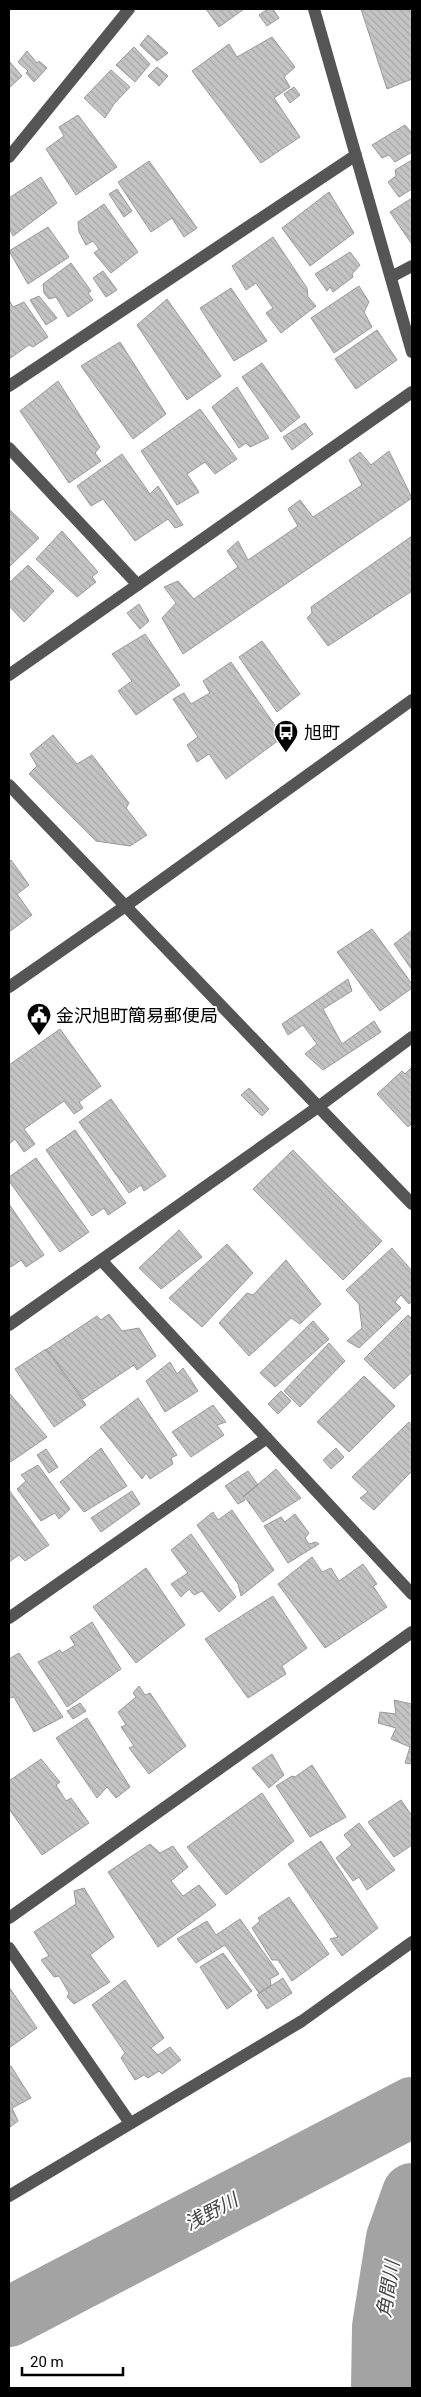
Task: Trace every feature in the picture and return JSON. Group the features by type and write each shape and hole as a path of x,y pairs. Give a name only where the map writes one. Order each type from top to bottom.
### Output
{"street":[{"path":"9,157 129,9"},
{"path":"314,9 412,352"},
{"path":"9,386 356,155"},
{"path":"391,277 412,266"},
{"path":"9,675 412,392"},
{"path":"9,448 138,585"},
{"path":"9,987 124,907 412,700"},
{"path":"9,785 124,907 412,1204"},
{"path":"9,1325 318,1107 412,1037"},
{"path":"101,1260 412,1594"},
{"path":"9,1618 267,1438"},
{"path":"9,1918 412,1632"},
{"path":"9,2196 302,2021 412,1942"},
{"path":"9,1948 130,2123"}],"building":[{"path":"206,9 244,9 219,27"},
{"path":"268,9 273,9 279,18 267,26 259,15"},
{"path":"361,9 412,9 412,79 387,89"},
{"path":"148,35 168,53 157,61 140,45"},
{"path":"272,37 295,67 284,77 290,87 274,98 300,137 261,163 192,71 229,44 237,57"},
{"path":"134,47 150,64 135,82 116,65"},
{"path":"27,51 37,63 39,61 47,68 34,82 26,73 28,71 18,62"},
{"path":"9,61 22,76 9,88"},
{"path":"157,67 168,76 159,86 148,76"},
{"path":"111,70 130,87 114,104 105,118 84,98"},
{"path":"294,87 300,95 290,103 284,94"},
{"path":"78,115 117,167 76,195 46,149 64,136 59,127"},
{"path":"405,125 412,133 412,152 395,162 389,155 382,158 372,145"},
{"path":"412,160 412,189 399,197 388,182 396,176 395,170"},
{"path":"149,161 197,228 184,237 172,218 151,232 118,182"},
{"path":"41,177 57,203 13,236 9,228 9,198"},
{"path":"117,189 132,211 124,217 109,194"},
{"path":"329,192 354,233 310,266 282,228"},
{"path":"412,198 412,242 411,243 390,212"},
{"path":"104,204 138,252 111,273 94,253 99,249 93,241 86,245 79,232 78,222"},
{"path":"48,227 69,257 28,284 9,251"},
{"path":"273,237 307,288 308,297 316,306 281,333 266,313 273,308 256,283 246,290 232,266"},
{"path":"350,252 360,265 352,274 353,277 333,292 330,287 327,291 315,274"},
{"path":"71,263 91,291 88,293 93,300 68,317 56,297 49,299 44,293 43,284"},
{"path":"103,271 117,290 106,297 93,278"},
{"path":"359,286 369,302 364,312 372,327 334,353 311,318"},
{"path":"231,288 267,341 234,361 200,308"},
{"path":"39,296 57,318 46,325 30,300"},
{"path":"167,299 221,376 187,400 137,325"},
{"path":"9,300 13,307 24,302 48,337 33,347 29,345 9,359"},
{"path":"377,330 397,360 356,389 335,359"},
{"path":"120,342 166,414 133,439 81,366"},
{"path":"262,363 300,417 281,432 242,377"},
{"path":"58,381 100,447 95,453 101,461 69,483 20,411"},
{"path":"237,387 269,438 250,447 246,443 239,448 212,407"},
{"path":"200,409 237,459 215,474 205,462 187,474 199,492 177,505 141,451"},
{"path":"305,423 313,434 292,450 283,437"},
{"path":"389,451 412,498 183,654 162,618 176,603 164,587 178,581 194,599 238,567 227,551 238,541 248,560 298,526 288,509 300,500 313,517 362,485 349,460 360,452 371,465"},
{"path":"122,454 150,494 158,486 183,525 175,528 168,519 135,541 103,499 91,506 77,486"},
{"path":"9,509 39,538 9,567"},
{"path":"62,531 98,572 92,577 96,582 77,597 36,559"},
{"path":"412,536 412,591 328,646 307,618 312,613 311,607"},
{"path":"28,565 54,591 24,622 9,606 9,583"},
{"path":"139,604 149,621 140,629 127,613"},
{"path":"145,634 180,685 136,715 118,691 132,681 112,654"},
{"path":"262,641 300,694 277,712 239,657"},
{"path":"231,662 283,737 226,779 209,754 197,762 187,745 198,737 173,699 184,693 191,704 210,693 203,681"},
{"path":"53,735 77,764 92,755 129,803 126,808 147,835 130,846 96,841 29,774 37,766 30,754"},
{"path":"11,860 29,885 17,894 32,915 9,932 9,862"},
{"path":"372,929 412,984 412,988 380,1011 337,952"},
{"path":"412,930 412,970 394,944"},
{"path":"348,979 352,991 323,1009 342,1044 374,1021 381,1032 323,1070 305,1054 317,1044 303,1025 288,1035 282,1024"},
{"path":"60,1029 101,1086 79,1102 83,1108 74,1114 64,1101 24,1129 35,1144 24,1152 15,1139 9,1144 9,1065"},
{"path":"412,1067 412,1123 408,1127 377,1094 402,1071 405,1074"},
{"path":"249,1088 269,1109 262,1116 241,1095"},
{"path":"111,1099 166,1176 144,1191 141,1185 129,1193 79,1122"},
{"path":"75,1130 126,1203 108,1215 104,1208 92,1216 46,1150"},
{"path":"293,1150 382,1241 343,1280 253,1189"},
{"path":"36,1158 89,1232 60,1252 9,1181 9,1177"},
{"path":"9,1204 44,1255 26,1267 21,1260 11,1267 9,1265"},
{"path":"179,1230 202,1257 161,1289 139,1268"},
{"path":"227,1244 253,1273 202,1327 169,1298"},
{"path":"392,1248 412,1271 412,1301 409,1304 401,1295 395,1302 401,1308 359,1348 347,1341 362,1328 359,1304 346,1290"},
{"path":"286,1260 321,1304 300,1324 291,1318 249,1356 219,1323 247,1293 253,1295"},
{"path":"109,1314 122,1331 139,1328 156,1356 137,1370 134,1365 83,1399 47,1349 97,1316 101,1320"},
{"path":"408,1315 412,1319 412,1372 394,1389 364,1359"},
{"path":"313,1321 329,1339 275,1387 260,1373"},
{"path":"329,1343 345,1361 300,1407 284,1391"},
{"path":"46,1349 86,1405 54,1427 15,1369"},
{"path":"170,1362 177,1374 183,1368 198,1391 165,1412 146,1381"},
{"path":"364,1376 395,1406 349,1452 317,1422"},
{"path":"281,1391 291,1401 278,1414 268,1404"},
{"path":"10,1394 47,1437 9,1463 9,1396"},
{"path":"138,1398 177,1455 171,1458 173,1464 150,1479 146,1473 142,1479 100,1427"},
{"path":"213,1405 226,1422 217,1425 224,1435 191,1457 172,1432"},
{"path":"409,1422 412,1426 412,1471 374,1510 360,1498 368,1492 352,1477"},
{"path":"101,1448 127,1486 84,1512 60,1482"},
{"path":"336,1448 344,1457 331,1469 323,1460"},
{"path":"46,1449 58,1467 49,1473 37,1455"},
{"path":"38,1465 70,1509 59,1519 55,1513 41,1521 17,1489 26,1481 21,1475"},
{"path":"276,1469 301,1498 263,1522 244,1496"},
{"path":"248,1471 258,1485 243,1497 245,1500 238,1504 225,1486"},
{"path":"9,1490 49,1545 25,1561 19,1555 9,1562"},
{"path":"132,1491 140,1504 101,1532 91,1518"},
{"path":"232,1510 274,1570 241,1596 238,1584 197,1525 213,1512 218,1520"},
{"path":"295,1514 309,1533 305,1538 309,1544 316,1542 319,1544 288,1563 264,1526 281,1517 285,1522"},
{"path":"191,1534 236,1597 219,1612 202,1591 194,1595 189,1589 181,1597 171,1584 188,1573 171,1550"},
{"path":"312,1557 322,1572 331,1568 339,1581 363,1564 377,1584 373,1586 387,1607 325,1648 278,1584"},
{"path":"146,1568 185,1625 136,1663 93,1607"},
{"path":"273,1596 307,1648 282,1666 286,1674 248,1698 205,1639"},
{"path":"92,1622 121,1669 67,1707 38,1662 60,1650 62,1653 75,1645 70,1637"},
{"path":"19,1653 63,1717 34,1732 14,1697 9,1698 9,1659"},
{"path":"139,1686 145,1695 150,1693 186,1746 149,1774 129,1748 134,1746 121,1727 126,1725 118,1712 136,1697 133,1693"},
{"path":"394,1700 412,1704 412,1764 405,1763 410,1747 391,1739 396,1728 378,1723 380,1712 396,1714"},
{"path":"80,1703 86,1711 73,1719 67,1711"},
{"path":"87,1718 130,1787 116,1798 107,1787 97,1798 56,1738"},
{"path":"272,1754 284,1775 269,1788 252,1768"},
{"path":"41,1759 60,1782 56,1785 66,1801 71,1798 89,1823 42,1855 9,1809 9,1781"},
{"path":"312,1765 346,1817 310,1837 276,1786 292,1776 295,1777"},
{"path":"262,1793 294,1841 226,1895 187,1847"},
{"path":"401,1800 412,1816 412,1845 394,1857 368,1822"},
{"path":"359,1823 395,1870 367,1890 359,1877 353,1881 336,1858 352,1845 344,1835"},
{"path":"321,1841 378,1928 342,1956 330,1939 338,1937 288,1864"},
{"path":"150,1844 160,1853 173,1846 188,1867 171,1881 183,1896 199,1885 216,1905 158,1947 108,1872"},
{"path":"84,1888 114,1937 90,1955 110,1982 74,2004 67,1997 69,1993 59,1976 54,1977 41,1960 49,1956 34,1932 76,1904 74,1891"},
{"path":"289,1897 329,1954 292,1981 278,1960 272,1960 252,1928 260,1921 258,1918"},
{"path":"240,1919 279,1974 270,1979 271,1985 259,1993 225,1945 196,1963 177,1939 207,1921 216,1935"},
{"path":"223,1953 252,1991 227,2009 200,1967"},
{"path":"283,1978 292,1993 267,2009 257,1995"},
{"path":"125,1980 164,2038 151,2048 158,2055 170,2047 181,2060 162,2074 159,2071 148,2078 144,2075 135,2080 121,2058 125,2053 92,2005"},
{"path":"9,1987 37,2028 9,2048"},
{"path":"11,2066 31,2098 12,2108 18,2121 10,2127 9,2067"}],"waterway":[{"name":"浅野川","path":"9,2317 412,2107"},
{"name":"角間川","path":"381,2388 382,2327 396,2238 412,2193"}],"place":[{"name":"旭町","path":"286,753"},
{"name":"金沢旭町簡易郵便局","path":"39,1036"}]}
